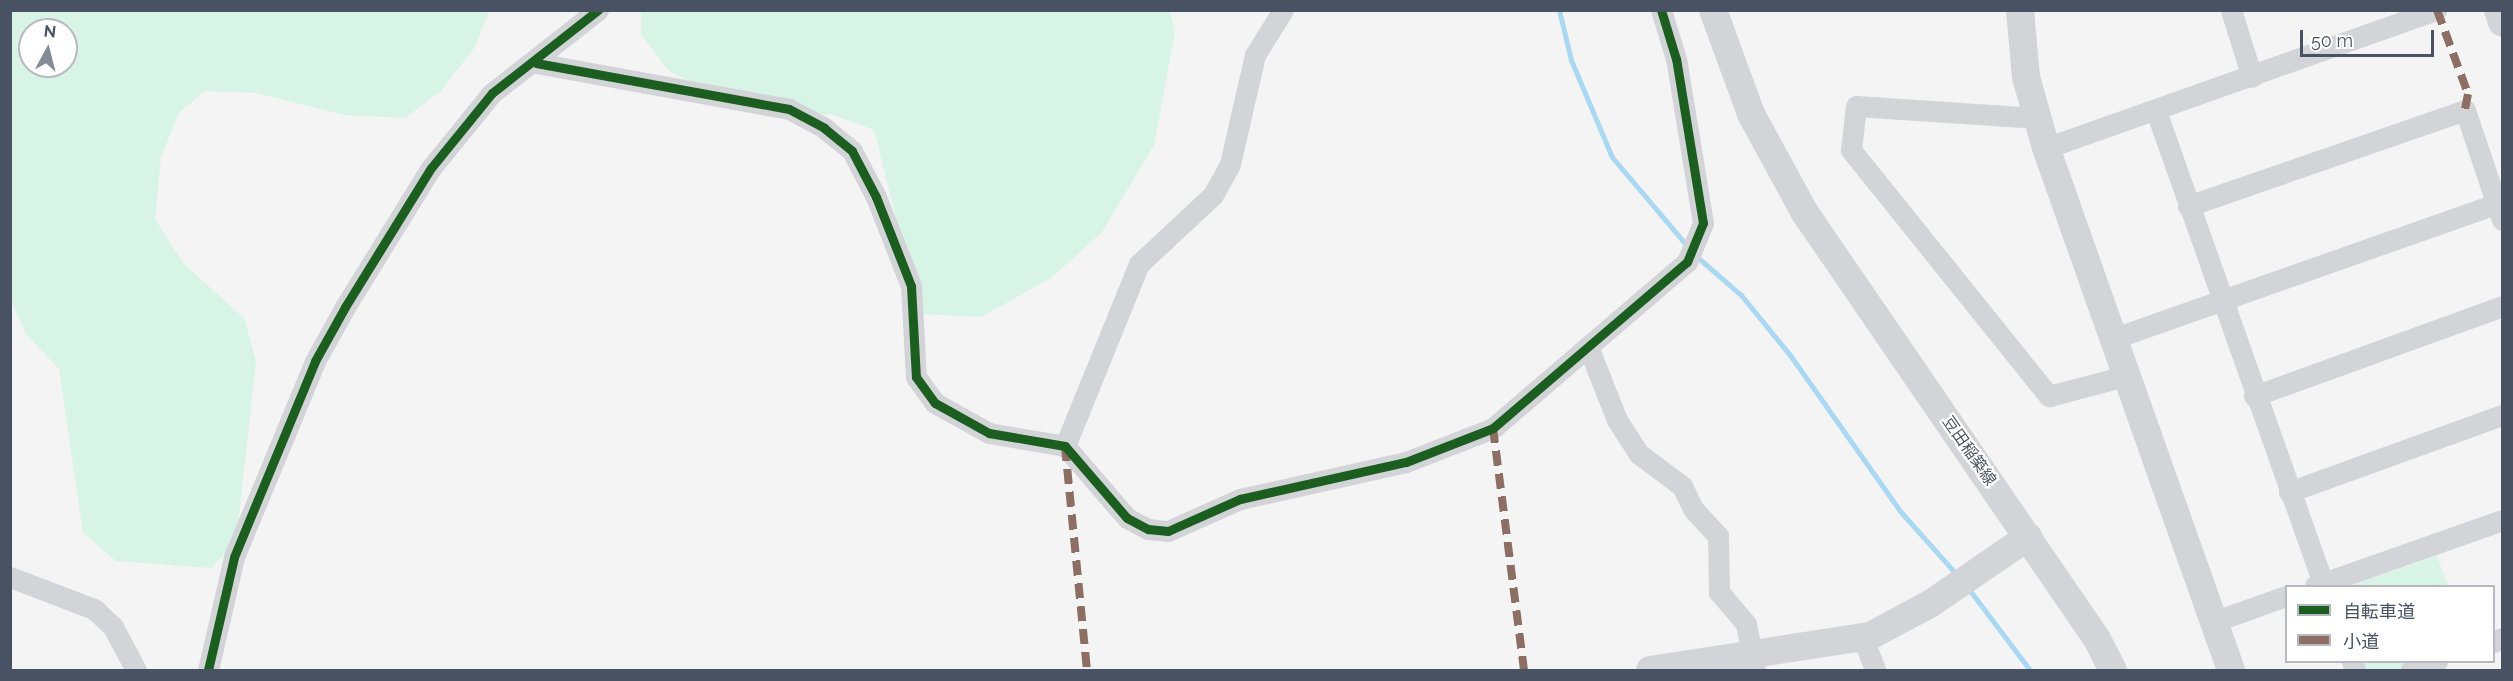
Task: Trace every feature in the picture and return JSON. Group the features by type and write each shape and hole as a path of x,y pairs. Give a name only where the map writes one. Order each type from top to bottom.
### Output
{"main road":[{"name":"豆田稲築線","path":"1713,10 1751,114 1804,213 2028,537 2113,670"},
{"path":"2020,10 2026,77 2046,148 2231,670"},
{"path":"2498,10 2502,22"},
{"path":"1650,670 1754,664 1866,637 1988,565 2028,537"}],"street":[{"path":"208,670 234,557 315,361 431,168 492,93 536,63 598,10"},
{"path":"1065,446 1139,264 1213,195 1230,164 1255,55 1283,10"},
{"path":"536,63 769,105 824,128 852,151 876,197 911,286 916,377 935,403 989,433 1065,446 1127,518 1148,529 1168,531 1240,500 1446,451 1493,428 1589,349 1687,262 1699,242 1700,199 1676,59 1661,10"},
{"path":"2231,10 2252,76"},
{"path":"2046,148 2156,111 2436,10"},
{"path":"2038,118 1856,106 1851,150 2049,396 2125,376"},
{"path":"2112,339 2501,209 2465,110 2188,206"},
{"path":"2156,111 2220,302 2289,492 2320,585"},
{"path":"2254,396 2502,306"},
{"path":"1589,349 1617,420 1638,454 1682,486 1718,536 1719,592 1746,624 1754,664"},
{"path":"2289,492 2502,415"},
{"path":"2323,585 2502,520"},
{"path":"10,577 94,609 113,627 136,670"},
{"path":"2213,622 2285,596"},
{"path":"1866,637 1875,670"},
{"path":"2412,670 2434,663"}],"green space":[{"path":"1170,10 1175,32 1154,145 1102,232 1051,278 981,317 920,314 874,130 831,114 786,118 719,96 669,71 641,34 641,11"},
{"path":"10,11 489,11 475,47 441,91 405,118 345,115 256,93 205,91 179,113 161,157 155,219 183,263 244,318 256,361 236,543 211,568 116,561 83,533 59,369 26,334 11,300"},
{"path":"2437,556 2448,585 2354,585"},
{"path":"2361,663 2417,663 2395,670 2364,670"}],"waterway":[{"path":"1559,10 1571,60 1612,157 1689,248"},
{"path":"1695,255 1741,295 1790,355 1900,511 1958,576"},
{"path":"1968,588 2030,670"}],"marked path":[{"path":"2437,10 2468,94 2465,110"},
{"path":"1493,428 1524,670"},
{"path":"1065,446 1087,670"}],"cycle path":[{"path":"208,670 234,557 315,361 345,307 431,168 492,93 598,10"},
{"path":"536,63 789,109 824,128 852,151 876,197 911,286 916,377 935,403 989,433 1065,446 1127,518 1148,529 1168,531 1240,499 1406,462 1493,428 1687,262 1703,223 1676,59 1661,10"}]}
